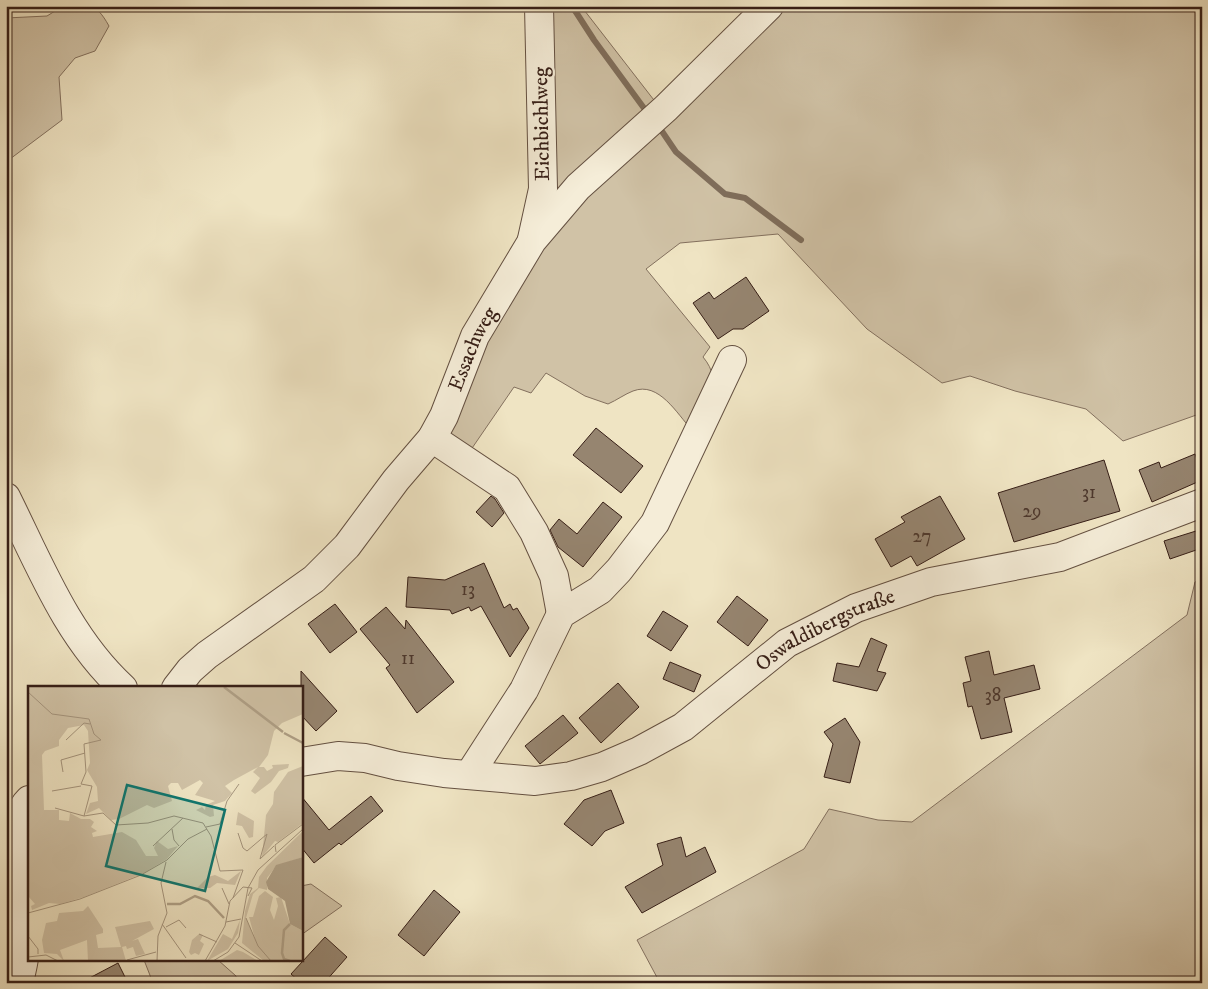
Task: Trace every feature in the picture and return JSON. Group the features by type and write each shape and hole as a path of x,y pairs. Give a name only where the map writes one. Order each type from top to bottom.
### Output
{"street":[{"name":"Eichbichlweg","path":"532,241 543,189 539,6"},
{"name":"Essachweg","path":"178,686 190,670 208,655 314,579 347,546 390,486 432,438 444,416 474,336 532,241 578,187 654,119 769,6"},
{"path":"469,775 524,690 560,614 600,590 619,570 655,523 732,360"},
{"path":"432,438 507,488 534,532 554,576 560,614"},
{"path":"6,497 60,605 87,648 121,686"},
{"name":"Oswaldibergstraße","path":"302,762 338,756 365,758 398,766 535,781 571,776 602,767 639,751 683,727 787,643 856,608 931,582 1060,557 1202,503"},
{"path":"20,983 25,949 15,860 18,816 28,801"}],"shaded area":[{"path":"63,6 91,7 100,12 109,26 95,51 75,58 59,77 62,120 6,162 6,18 47,16"},
{"path":"546,6 581,6 657,104 545,222"},
{"path":"785,6 1202,6 1202,413 1123,441 1086,409 1015,391 970,376 942,383 867,329 778,234 680,243 646,269 710,347 703,357 709,367 713,385 707,402 692,430 667,401 651,391 642,389 633,391 608,404 585,396 546,373 531,393 514,387 468,454 447,437 462,383 532,255 610,167 757,26"},
{"path":"1202,579 1202,983 660,983 637,940 804,849 829,809 878,820 912,822 1187,615 1195,582"},
{"path":"311,884 342,906 302,934 302,886"},
{"path":"145,962 220,962 236,976 237,983 153,983"}],"building":[{"path":"746,277 769,311 743,329 733,329 718,339 693,303 709,292 714,299"},
{"path":"596,428 643,466 621,493 573,455"},
{"path":"1195,454 1202,472 1202,480 1152,502 1139,470 1159,462 1161,468"},
{"path":"1104,460 1120,511 1014,542 998,493"},
{"path":"491,496 504,513 492,527 476,512"},
{"path":"940,496 965,539 917,566 911,556 891,567 875,539 905,522 901,517"},
{"path":"603,502 622,517 583,567 558,547 550,530 559,519 577,534"},
{"path":"1196,531 1202,548 1170,559 1164,541"},
{"path":"484,563 504,608 510,604 513,610 517,608 529,628 510,657 481,606 471,611 469,607 452,614 450,610 406,607 408,577 445,580"},
{"path":"737,596 768,620 748,646 717,622"},
{"path":"335,604 357,632 330,653 308,624"},
{"path":"386,607 405,629 406,620 454,682 417,713 386,668 390,665 360,629"},
{"path":"663,611 688,626 671,651 647,636"},
{"path":"871,638 887,645 877,671 886,673 877,691 833,681 837,663 859,667"},
{"path":"989,651 994,675 1034,665 1040,689 1004,698 1012,732 981,739 972,706 968,707 963,683 971,681 965,657"},
{"path":"670,662 701,675 694,692 663,679"},
{"path":"301,671 337,711 316,731 302,716"},
{"path":"618,683 639,707 601,743 579,718"},
{"path":"563,715 578,733 540,764 525,746"},
{"path":"845,718 860,742 850,783 824,777 833,744 824,732"},
{"path":"611,790 624,823 605,831 592,846 564,824 584,800"},
{"path":"371,796 383,811 341,845 339,843 314,863 302,848 302,797 329,830"},
{"path":"681,837 686,857 705,847 716,872 642,913 625,887 663,865 657,844"},
{"path":"434,890 460,912 424,956 398,935"},
{"path":"325,937 347,957 324,983 301,983 291,974"},
{"path":"118,963 128,983 80,983"}],"waterway":[{"path":"572,6 594,40 649,115"},
{"path":"657,124 676,152 725,194 745,198 801,240"}]}
